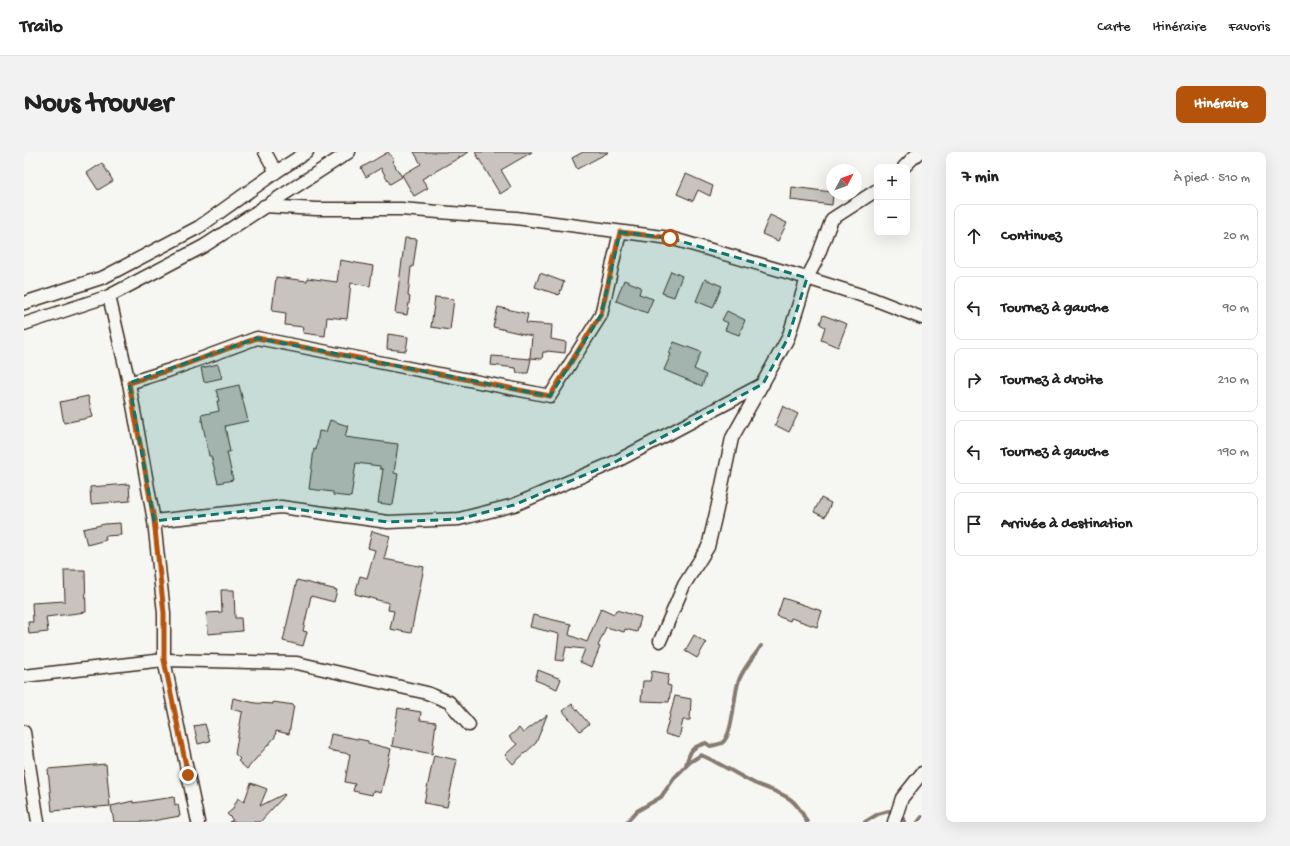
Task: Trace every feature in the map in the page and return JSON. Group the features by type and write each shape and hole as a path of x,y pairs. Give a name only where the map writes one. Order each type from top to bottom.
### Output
{"street":[{"path":"265,152 276,172"},
{"path":"24,303 104,277 199,227 276,172 307,152"},
{"path":"24,324 109,296 204,246 349,152"},
{"path":"907,164 919,152"},
{"path":"660,641 684,585 708,547 732,438 788,338 807,278 816,260 832,219 874,192"},
{"path":"264,206 316,209 401,209 508,217 670,238 807,278 873,299 922,318"},
{"path":"129,383 170,370 257,338 550,396 601,314 620,232"},
{"path":"109,296 129,383 154,520 164,613 164,660 198,822"},
{"path":"154,520 281,507 388,522 459,519 514,505 615,462 763,384"},
{"path":"24,676 164,660 297,664 427,693 449,702 469,725"},
{"path":"24,732 38,822"},
{"path":"894,822 902,798 922,773"}],"highlighted area":[{"path":"620,232 670,238 807,278 788,338 763,384 615,462 514,505 459,519 388,522 281,507 154,521 129,383 257,338 550,396 601,315"}],"building":[{"path":"388,152 394,160 392,161 402,177 390,184 381,168 366,177 361,168"},
{"path":"414,152 469,152 422,179 428,188 414,196 402,175 421,164"},
{"path":"475,152 532,152 501,170 511,187 500,194"},
{"path":"583,152 609,152 577,169 572,158"},
{"path":"102,163 113,181 98,190 87,173"},
{"path":"686,174 713,186 710,196 698,190 693,201 677,194"},
{"path":"792,187 826,191 826,200 832,200 832,205 791,200"},
{"path":"770,215 787,223 778,241 762,234"},
{"path":"405,238 417,239 413,267 411,267 408,296 410,297 407,315 395,313"},
{"path":"340,260 373,266 370,286 351,283 347,319 327,317 325,336 303,333 304,327 285,325 286,313 272,311 276,277 307,281 307,278 337,282"},
{"path":"671,271 682,276 674,297 662,293"},
{"path":"540,273 564,282 559,295 535,287"},
{"path":"705,279 722,286 713,308 696,301"},
{"path":"624,280 641,287 639,294 653,299 647,313 616,301"},
{"path":"435,297 454,299 450,330 431,327"},
{"path":"498,307 528,314 526,323 552,325 551,339 566,342 565,353 547,351 543,352 542,359 530,358 532,336 493,327"},
{"path":"727,311 745,320 739,335 725,330 728,323 722,320"},
{"path":"823,315 847,324 838,347 821,340 825,327 820,324"},
{"path":"388,334 408,337 406,351 387,349"},
{"path":"674,342 701,352 694,369 706,375 702,386 664,370 671,354 669,353"},
{"path":"492,356 531,359 528,373 517,373 516,368 491,365"},
{"path":"218,364 222,378 204,382 201,368"},
{"path":"239,385 248,421 225,426 230,452 227,452 233,480 218,483 211,456 209,456 201,415 219,411 217,401 219,401 216,390"},
{"path":"88,396 93,417 64,423 60,402"},
{"path":"783,406 798,414 789,432 775,425"},
{"path":"330,420 348,426 345,437 398,444 394,473 398,474 393,505 378,503 383,469 380,469 380,466 356,463 351,497 333,495 333,492 309,489 314,449 316,450 319,431 326,432"},
{"path":"129,484 130,501 91,504 90,487"},
{"path":"821,498 831,503 825,517 814,512"},
{"path":"120,523 121,535 105,536 106,540 87,545 83,529 105,524"},
{"path":"372,531 390,536 384,559 424,567 411,633 390,629 394,611 388,610 389,603 355,594 360,576 367,578 375,550 368,548"},
{"path":"64,570 85,570 86,612 46,617 48,632 29,634 28,622 33,622 32,603 65,601"},
{"path":"297,580 337,590 334,602 311,596 303,631 307,632 303,646 283,641"},
{"path":"221,590 234,590 235,618 241,618 242,631 208,634 207,613 222,612"},
{"path":"783,598 822,611 817,627 791,618 790,621 777,616"},
{"path":"601,608 614,614 616,610 641,617 637,632 625,629 624,632 606,627 598,646 600,647 592,667 580,662 585,649 566,647 563,661 556,660 559,634 530,627 533,615 571,624 569,635 587,642"},
{"path":"694,635 706,643 697,658 685,651"},
{"path":"538,670 561,679 557,689 535,680"},
{"path":"652,671 669,674 667,685 671,686 669,702 641,701 643,681 650,681"},
{"path":"675,696 691,699 690,720 683,720 679,738 665,734"},
{"path":"233,698 255,703 273,704 273,702 294,705 289,734 276,731 275,737 247,769 238,761 240,759 235,754 243,712 231,709"},
{"path":"572,704 589,724 580,731 563,711"},
{"path":"398,708 421,712 420,720 436,722 432,754 392,746"},
{"path":"547,715 536,743 513,764 505,755 517,744 509,737 519,728 523,733"},
{"path":"205,724 210,741 198,744 194,726"},
{"path":"331,734 368,741 368,743 391,749 381,793 373,791 372,795 353,791 355,784 345,782 350,754 328,750"},
{"path":"434,755 457,760 447,807 424,803"},
{"path":"106,764 110,806 52,811 48,769"},
{"path":"251,783 267,789 260,806 284,794 285,795 260,822 229,822 233,820 227,814 232,810 238,798 244,802"},
{"path":"174,797 175,805 178,804 180,816 147,822 114,822 111,806 133,801 133,803"}],"waterway":[{"path":"686,765 692,750 706,743 710,746 722,743 726,738 731,723 739,680 761,646"},
{"path":"627,822 637,811 661,797 675,777 690,762 701,755 742,777 778,792 793,801 807,822"},
{"path":"865,822 878,814 889,811 902,817 905,822"},
{"path":"918,822 922,817"}],"route":[{"path":"188,775 164,660 164,613 154,520 129,383 170,370 257,338 550,396 601,314 620,232 670,238"}]}
